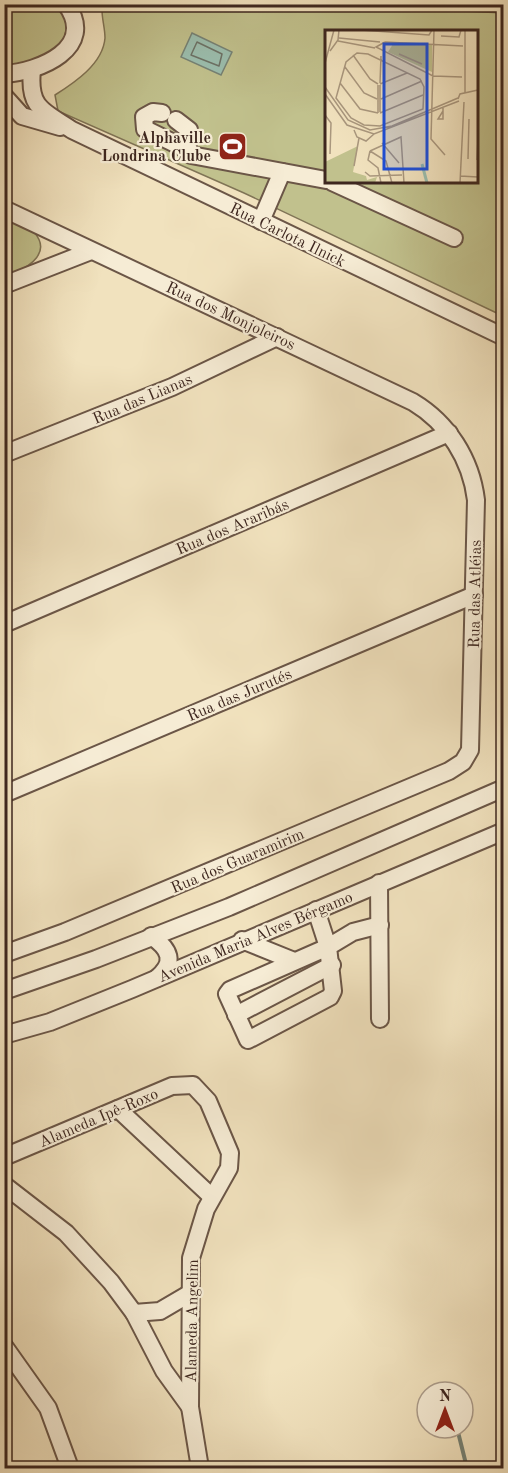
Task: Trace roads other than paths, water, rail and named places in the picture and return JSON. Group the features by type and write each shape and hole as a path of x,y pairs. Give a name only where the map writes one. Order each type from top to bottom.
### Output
{"street":[{"path":"4,74 32,70 52,61 67,49 74,34 71,9"},
{"name":"Rua Carlota Ilnick","path":"32,70 30,91 36,105 72,130 504,337"},
{"name":"Rua Carlota Ilnick","path":"8,107 32,121 72,130"},
{"path":"188,150 189,130 169,116 153,112 144,117 145,129 188,150 191,155 325,180"},
{"path":"261,221 282,172"},
{"path":"334,183 454,238"},
{"name":"Rua dos Monjoleiros","path":"4,209 413,402 435,417 449,434"},
{"path":"4,285 91,251"},
{"name":"Rua das Lianas","path":"4,454 172,387 277,337"},
{"name":"Rua das Atléias","path":"449,434 464,459 475,492 470,750 466,759"},
{"name":"Rua dos Araribás","path":"8,620 449,434"},
{"name":"Rua das Jurutés","path":"4,794 474,595"},
{"name":"Rua dos Guaramirim","path":"4,954 76,928 449,771 466,759"},
{"path":"4,991 96,959 240,902 504,788"},
{"name":"Avenida Maria Alves Bérgamo","path":"4,1035 50,1022 156,979 242,940 504,831"},
{"path":"379,883 380,1019"},
{"path":"315,910 328,947 332,965 334,982 330,997 249,1040 227,994 230,990 328,947 353,932 380,925"},
{"path":"151,936 165,946 169,958 166,970 156,979"},
{"path":"242,940 294,961"},
{"path":"236,1015 332,965"},
{"name":"Alameda Ipê-Roxo","path":"4,1157 172,1086 192,1086"},
{"name":"Alameda Angelim","path":"192,1086 198,1088 208,1101 230,1153 229,1168 201,1221 193,1247 189,1294 190,1407 200,1468"},
{"path":"118,1109 212,1197"},
{"path":"4,1185 66,1233 111,1282 134,1313 164,1371 190,1407"},
{"path":"134,1313 160,1311 189,1294"},
{"path":"4,1346 48,1408 61,1438 70,1468"}],"water":[{"path":"192,33 232,52 221,75 181,57"}],"waterway":[{"path":"460,1440 467,1468"}],"place":[{"name":"Alphaville Londrina Clube","path":"232,146"}]}
